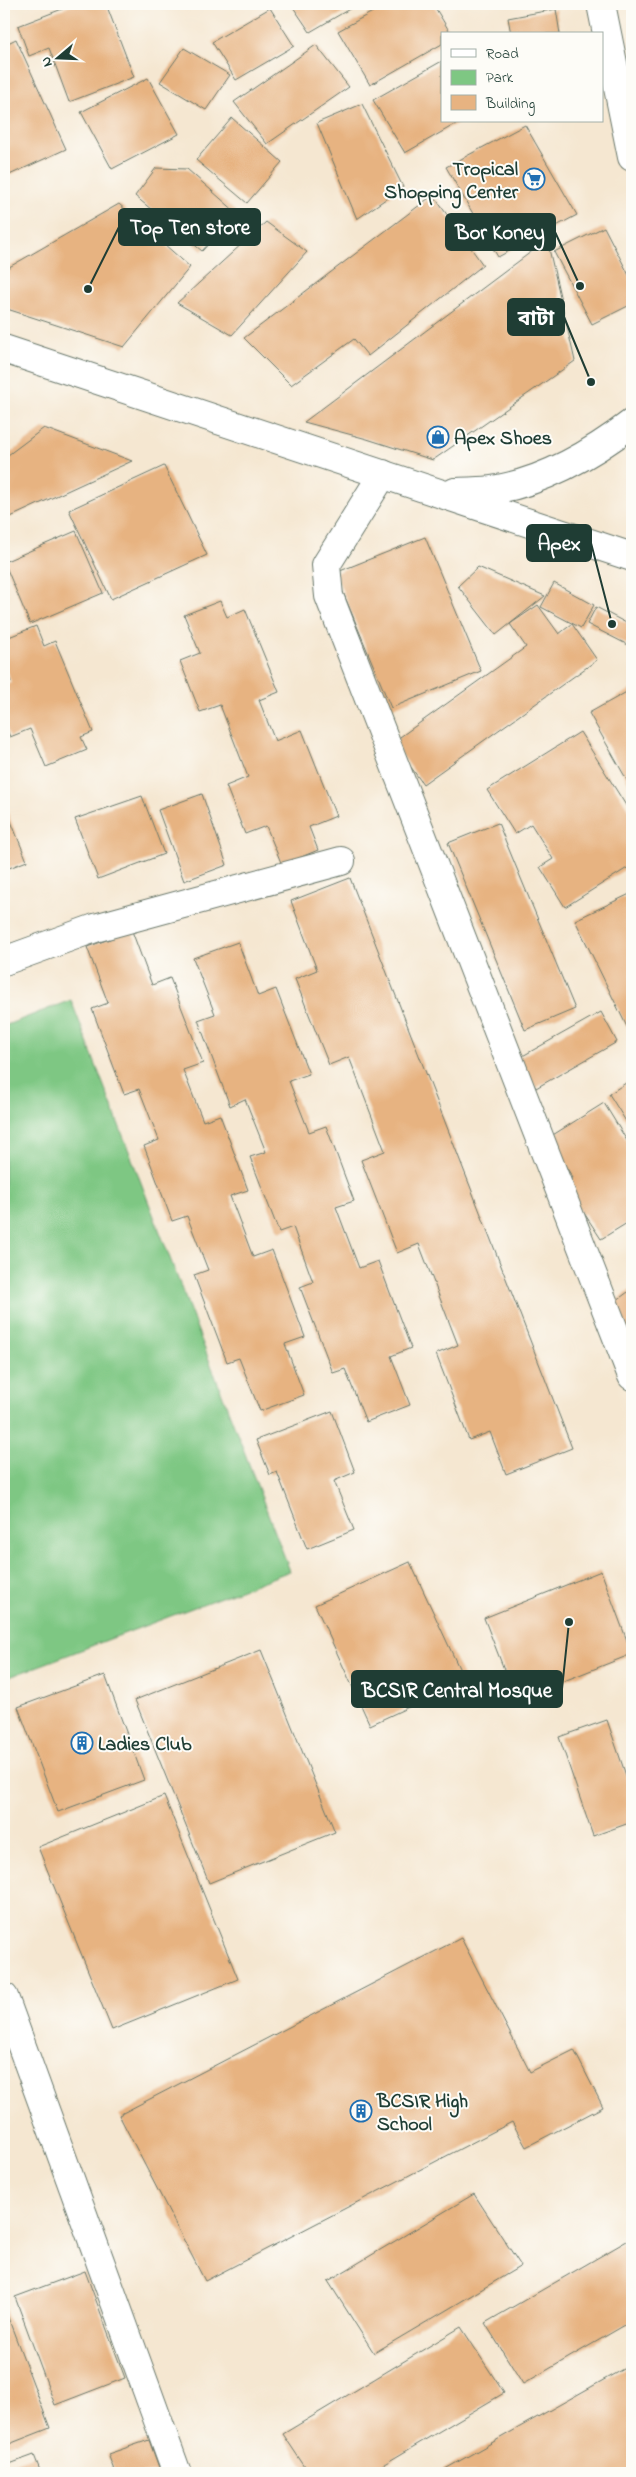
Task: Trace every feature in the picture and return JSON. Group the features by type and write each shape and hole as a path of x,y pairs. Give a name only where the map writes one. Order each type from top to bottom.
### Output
{"main road":[{"path":"602,4 632,157"},
{"path":"4,349 632,557"},
{"path":"441,493 498,490 545,474 599,448 632,423"},
{"path":"383,474 326,565 329,596 632,1376"},
{"path":"4,962 95,928 341,860"},
{"path":"4,1997 177,2473"}],"green space":[{"path":"71,1000 290,1571 4,1679 4,1026"}],"building":[{"path":"75,4 106,4 134,77 69,102 49,48 29,56 18,26"},
{"path":"291,4 358,4 310,32"},
{"path":"387,4 433,4 450,32 441,32 441,45 370,85 338,31"},
{"path":"270,8 294,46 236,80 212,42"},
{"path":"556,9 560,32 511,32 508,18"},
{"path":"16,39 66,149 5,177 4,45"},
{"path":"316,45 349,87 267,144 234,102"},
{"path":"184,48 230,75 206,110 160,82"},
{"path":"441,62 441,122 459,122 405,153 373,100"},
{"path":"148,78 179,134 112,169 81,112"},
{"path":"362,104 403,187 357,219 317,123"},
{"path":"232,118 282,162 247,203 196,160"},
{"path":"525,125 577,215 498,257 446,167"},
{"path":"156,168 187,169 237,213 202,251 135,196"},
{"path":"433,195 483,265 368,356 354,339 291,385 244,338"},
{"path":"119,204 190,267 124,347 4,308 4,270"},
{"path":"266,222 307,252 232,335 177,303"},
{"path":"604,227 632,281 632,304 592,324 554,252"},
{"path":"547,240 575,361 433,460 304,422"},
{"path":"44,428 132,461 4,520 4,458"},
{"path":"164,466 207,555 111,599 69,510"},
{"path":"76,531 103,593 30,624 4,562"},
{"path":"425,537 481,671 391,708 335,573"},
{"path":"478,567 545,596 496,635 458,586"},
{"path":"554,583 594,605 581,628 541,607"},
{"path":"220,601 227,617 245,609 279,692 259,700 275,741 302,730 336,816 309,827 318,850 282,865 266,826 245,834 226,786 248,777 220,705 200,712 180,661 200,653 184,615"},
{"path":"538,605 559,634 572,624 597,660 423,784 393,742 526,647 510,624"},
{"path":"596,607 632,626 632,647 587,624"},
{"path":"36,626 44,646 55,641 93,732 81,737 87,750 46,767 30,729 10,737 4,723 4,685 11,682 4,665 4,639"},
{"path":"632,689 632,789 589,713"},
{"path":"580,732 632,815 632,865 565,907 540,867 553,859 531,824 515,834 487,790"},
{"path":"202,794 227,865 184,881 158,810"},
{"path":"142,796 164,854 98,879 75,819"},
{"path":"4,804 27,861 4,870"},
{"path":"498,823 575,1009 525,1030 448,843"},
{"path":"350,878 572,1448 506,1474 490,1432 469,1440 436,1354 458,1345 419,1244 397,1253 361,1160 385,1151 349,1057 329,1065 295,979 317,970 291,901"},
{"path":"632,893 632,1025 627,1027 575,920"},
{"path":"132,931 152,985 170,978 203,1063 183,1070 203,1121 220,1115 248,1190 230,1196 253,1257 272,1250 305,1337 285,1344 304,1395 260,1411 239,1358 227,1362 194,1275 208,1270 187,1216 172,1221 144,1146 159,1140 139,1089 124,1094 92,1009 108,1003 87,947"},
{"path":"238,942 258,996 276,989 309,1074 289,1081 309,1132 326,1126 354,1201 336,1207 359,1268 378,1261 411,1348 391,1356 410,1405 366,1422 345,1369 333,1373 300,1287 313,1282 293,1227 279,1232 250,1157 266,1152 245,1099 230,1106 198,1020 215,1014 193,958"},
{"path":"601,1012 617,1042 536,1088 519,1058"},
{"path":"632,1079 632,1131 609,1094"},
{"path":"604,1103 632,1149 632,1220 601,1239 584,1213 582,1215 563,1184 573,1178 548,1138"},
{"path":"632,1289 632,1332 625,1336 613,1303"},
{"path":"332,1411 355,1472 334,1481 354,1530 307,1549 277,1472 270,1475 256,1440"},
{"path":"410,1562 465,1681 370,1725 315,1605"},
{"path":"601,1571 632,1654 516,1700 484,1618"},
{"path":"261,1650 335,1832 209,1883 135,1700"},
{"name":"Ladies Club","path":"105,1675 144,1780 58,1812 18,1707"},
{"path":"607,1720 632,1793 632,1822 593,1836 559,1737"},
{"path":"164,1796 238,1979 112,2030 38,1847"},
{"name":"BCSIR High School","path":"461,1938 530,2072 574,2050 603,2107 526,2147 512,2122 205,2281 119,2115"},
{"path":"474,2194 521,2266 374,2353 328,2281"},
{"path":"632,2238 632,2321 523,2384 485,2323"},
{"path":"85,2271 125,2378 55,2405 15,2297"},
{"path":"4,2307 50,2428 4,2446"},
{"path":"461,2327 504,2393 369,2473 309,2473 283,2434"},
{"path":"632,2364 632,2473 438,2473"},
{"path":"149,2440 161,2473 115,2473 108,2454"},
{"path":"34,2455 41,2473 4,2473 4,2466"}],"place":[{"name":"Tropical Shopping Center","path":"534,179"},
{"name":"Bor Koney","path":"580,286"},
{"name":"Top Ten store","path":"88,289"},
{"name":"বাটা","path":"591,382"},
{"name":"Apex Shoes","path":"438,437"},
{"name":"Apex","path":"612,624"},
{"name":"BCSIR Central Mosque","path":"569,1622"},
{"name":"Ladies Club","path":"82,1743"},
{"name":"BCSIR High School","path":"361,2111"}]}
